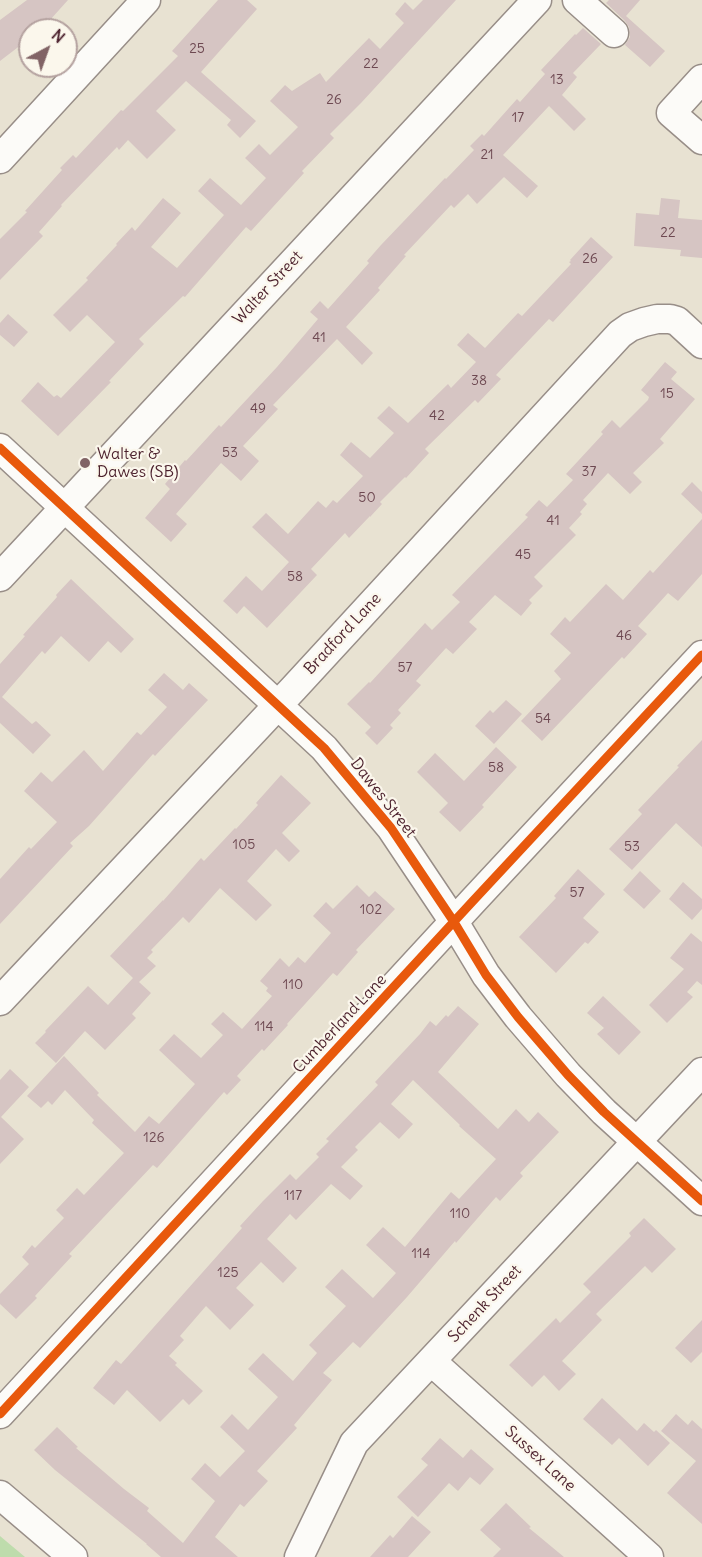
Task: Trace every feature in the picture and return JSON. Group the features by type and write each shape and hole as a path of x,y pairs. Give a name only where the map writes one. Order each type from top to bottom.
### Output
{"street":[{"path":"0,159 146,0"},
{"name":"Walter Street","path":"0,577 537,0"},
{"path":"577,0 614,33"},
{"path":"702,79 671,113 702,140"},
{"path":"0,133 43,113"},
{"name":"Bradford Lane","path":"0,1001 278,705 620,334 644,322 670,319 676,321 702,344"},
{"name":"Dawes Street","path":"0,448 324,748 391,828 454,922 486,975 518,1017 568,1075 604,1112 702,1202"},
{"name":"Cumberland Lane","path":"0,1414 702,655"},
{"name":"Schenk Street","path":"299,1557 354,1443 702,1072"},
{"name":"Sussex Lane","path":"431,1361 649,1557"},
{"path":"0,1495 73,1557"}],"green space":[{"path":"0,1536 25,1557 0,1557"}],"building":[{"path":"27,0 68,0 52,18 18,18 18,47 0,61 0,20"},
{"path":"218,0 247,0 257,9 201,72 256,121 240,138 227,125 231,120 186,81 156,111 176,130 147,159 128,140 119,150 117,147 61,205 39,232 43,236 0,280 0,239 27,212 25,211 62,170 60,168 73,155 76,158 121,110 123,111 178,56 172,51"},
{"path":"423,0 456,0 330,134 334,138 302,171 304,173 251,231 246,227 185,297 183,296 139,339 144,344 109,381 111,382 58,436 21,401 38,382 54,397 57,395 61,398 115,342 87,315 70,332 53,315 88,280 86,278 116,244 132,227 135,231 163,198 181,213 151,247 177,268 224,215 198,191 210,178 241,205 266,178 245,158 259,144 270,155 298,127 270,101 285,85 292,91 320,73 326,82 369,38 380,49 404,23 395,14 405,2 413,10"},
{"path":"609,0 640,0 626,16 665,51 650,67 625,45 630,37 629,27 606,3"},
{"path":"583,28 601,44 573,73 577,77 562,95 586,119 574,131 549,106 503,155 538,186 527,198 504,177 477,204 468,194 454,208 451,205 404,255 406,256 378,288 380,290 346,327 373,353 362,365 337,339 273,405 278,409 243,446 259,461 241,481 221,463 176,514 187,524 171,542 145,518 170,489 165,484 185,460 219,425 221,427 277,367 318,319 310,312 320,301 328,309 369,263 367,261 381,245 474,150 470,146 482,134 484,136 517,99 520,102 545,74 541,70"},
{"path":"661,198 680,200 678,218 702,220 702,258 680,256 681,250 634,246 636,213 659,215"},
{"path":"591,237 613,257 553,322 549,319 496,375 501,379 478,403 475,400 425,449 429,453 380,502 382,504 370,517 349,538 345,533 311,569 317,575 267,628 244,606 237,614 223,601 246,576 262,591 289,562 252,527 266,513 288,534 318,501 326,508 333,500 337,503 363,476 340,455 351,442 370,458 394,433 377,418 389,406 408,423 448,384 451,388 476,362 457,345 468,333 485,348 518,313 522,316 571,264 570,260"},
{"path":"8,314 28,332 14,347 0,335 0,323"},
{"path":"665,362 677,372 671,379 695,399 660,439 664,443 633,473 642,482 630,494 608,473 583,500 587,504 580,512 582,514 569,528 576,535 534,577 543,586 529,600 532,603 521,616 495,595 469,622 477,629 453,654 446,648 416,681 421,685 398,710 401,713 390,725 393,728 377,745 365,733 371,727 347,704 370,683 425,623 432,630 460,602 452,595 528,517 525,515 539,500 547,507 573,480 566,474 603,434 601,432 612,420 620,428 648,400 649,397 641,390"},
{"path":"692,482 702,492 702,514 681,494"},
{"path":"702,519 702,574 678,601 668,593 638,626 647,634 542,741 521,721 561,679 554,671 571,653 550,634 565,617 570,622 606,584 623,600 650,570 653,573"},
{"path":"71,579 134,639 121,653 108,641 89,662 61,636 45,654 42,651 2,697 32,724 36,721 51,735 33,754 0,723 0,664"},
{"path":"164,673 183,690 189,683 208,700 155,756 153,754 89,826 70,843 73,846 0,924 0,879 29,847 31,849 57,822 24,791 41,772 52,782 84,750 103,771 137,732 141,735 167,707 148,690"},
{"path":"506,700 522,714 494,744 475,726 490,710 493,713"},
{"path":"702,740 702,847 676,823 632,870 609,849 642,814 638,810"},
{"path":"496,747 517,767 460,832 439,812 448,803 417,772 435,753 464,781"},
{"path":"281,775 311,803 282,833 300,851 289,862 276,849 247,881 272,905 256,921 220,888 189,923 183,917 151,950 153,952 147,958 156,966 139,982 151,993 132,1014 136,1018 105,1050 85,1031 56,1063 35,1043 88,986 108,1005 133,978 110,956 201,858 204,861 236,829"},
{"path":"578,869 605,894 583,918 599,932 588,944 585,942 556,973 519,937 556,898 554,896"},
{"path":"640,871 661,891 644,909 623,890"},
{"path":"683,882 702,899 702,909 692,920 669,899"},
{"path":"357,885 369,897 375,891 395,909 356,950 358,952 337,976 333,973 264,1051 262,1049 237,1076 241,1080 227,1095 224,1092 157,1168 153,1165 69,1254 72,1256 16,1319 0,1304 0,1294 29,1264 22,1257 32,1245 35,1248 64,1218 56,1210 77,1188 84,1195 124,1153 92,1123 94,1120 65,1090 52,1105 48,1101 41,1108 27,1096 64,1056 99,1093 97,1095 135,1132 149,1116 159,1124 195,1084 159,1050 174,1034 201,1058 223,1035 211,1024 223,1012 242,1029 272,996 266,991 268,988 260,981 280,958 289,967 298,957 305,963 331,933 313,916 326,902 333,909"},
{"path":"691,933 702,942 702,985 697,981 687,992 693,997 667,1023 649,1005 684,969 670,958"},
{"path":"603,996 641,1032 619,1055 597,1034 604,1028 587,1013"},
{"path":"458,1006 479,1024 438,1072 498,1129 516,1109 529,1122 538,1112 559,1132 520,1173 523,1176 500,1201 496,1197 360,1348 353,1342 323,1373 332,1380 294,1425 297,1428 257,1471 268,1481 244,1507 240,1504 215,1537 238,1557 161,1557 34,1450 57,1427 78,1447 76,1448 149,1508 147,1511 183,1543 215,1501 191,1479 205,1463 220,1477 245,1451 220,1427 232,1414 248,1430 278,1397 248,1369 263,1353 293,1381 317,1353 309,1345 346,1306 325,1287 342,1269 373,1298 396,1273 366,1245 383,1227 405,1247 451,1192 459,1199 496,1159 413,1080 391,1104 413,1124 399,1139 380,1122 355,1147 358,1150 341,1167 363,1186 350,1200 331,1184 296,1220 290,1214 267,1239 297,1268 283,1283 261,1262 236,1288 254,1305 230,1330 206,1306 180,1336 184,1340 169,1356 177,1363 175,1365 203,1391 189,1405 183,1399 160,1422 127,1390 114,1405 93,1388 116,1360 121,1364 242,1228 240,1226 263,1201 290,1174 296,1180 319,1157 316,1154 329,1141 326,1139 378,1085 375,1082 430,1021 436,1026"},
{"path":"10,1069 29,1087 1,1117 24,1139 0,1164 0,1080"},
{"path":"644,1218 676,1249 652,1273 645,1266 596,1314 602,1320 562,1361 576,1374 559,1391 544,1375 532,1387 509,1365 556,1318 560,1323 591,1292 583,1284 631,1236 629,1233"},
{"path":"702,1320 702,1352 691,1363 675,1348"},
{"path":"602,1398 637,1431 644,1423 670,1443 648,1466 619,1438 612,1445 583,1419"},
{"path":"676,1414 688,1425 692,1420 702,1429 702,1524 667,1493 696,1461 661,1431"},
{"path":"440,1438 463,1458 471,1449 494,1469 480,1485 470,1477 458,1491 449,1483 418,1517 397,1497 428,1465 421,1459"},
{"path":"506,1503 531,1527 529,1528 564,1557 493,1557 501,1549 480,1530"},
{"path":"412,1516 431,1532 408,1557 370,1557 390,1535 393,1538"}],"cycle path":[{"path":"0,448 324,748 391,828 454,922 486,975 518,1017 568,1075 604,1112 702,1201"},
{"path":"0,1414 702,655"}],"place":[{"name":"Walter & Dawes (SB)","path":"85,463"}]}
